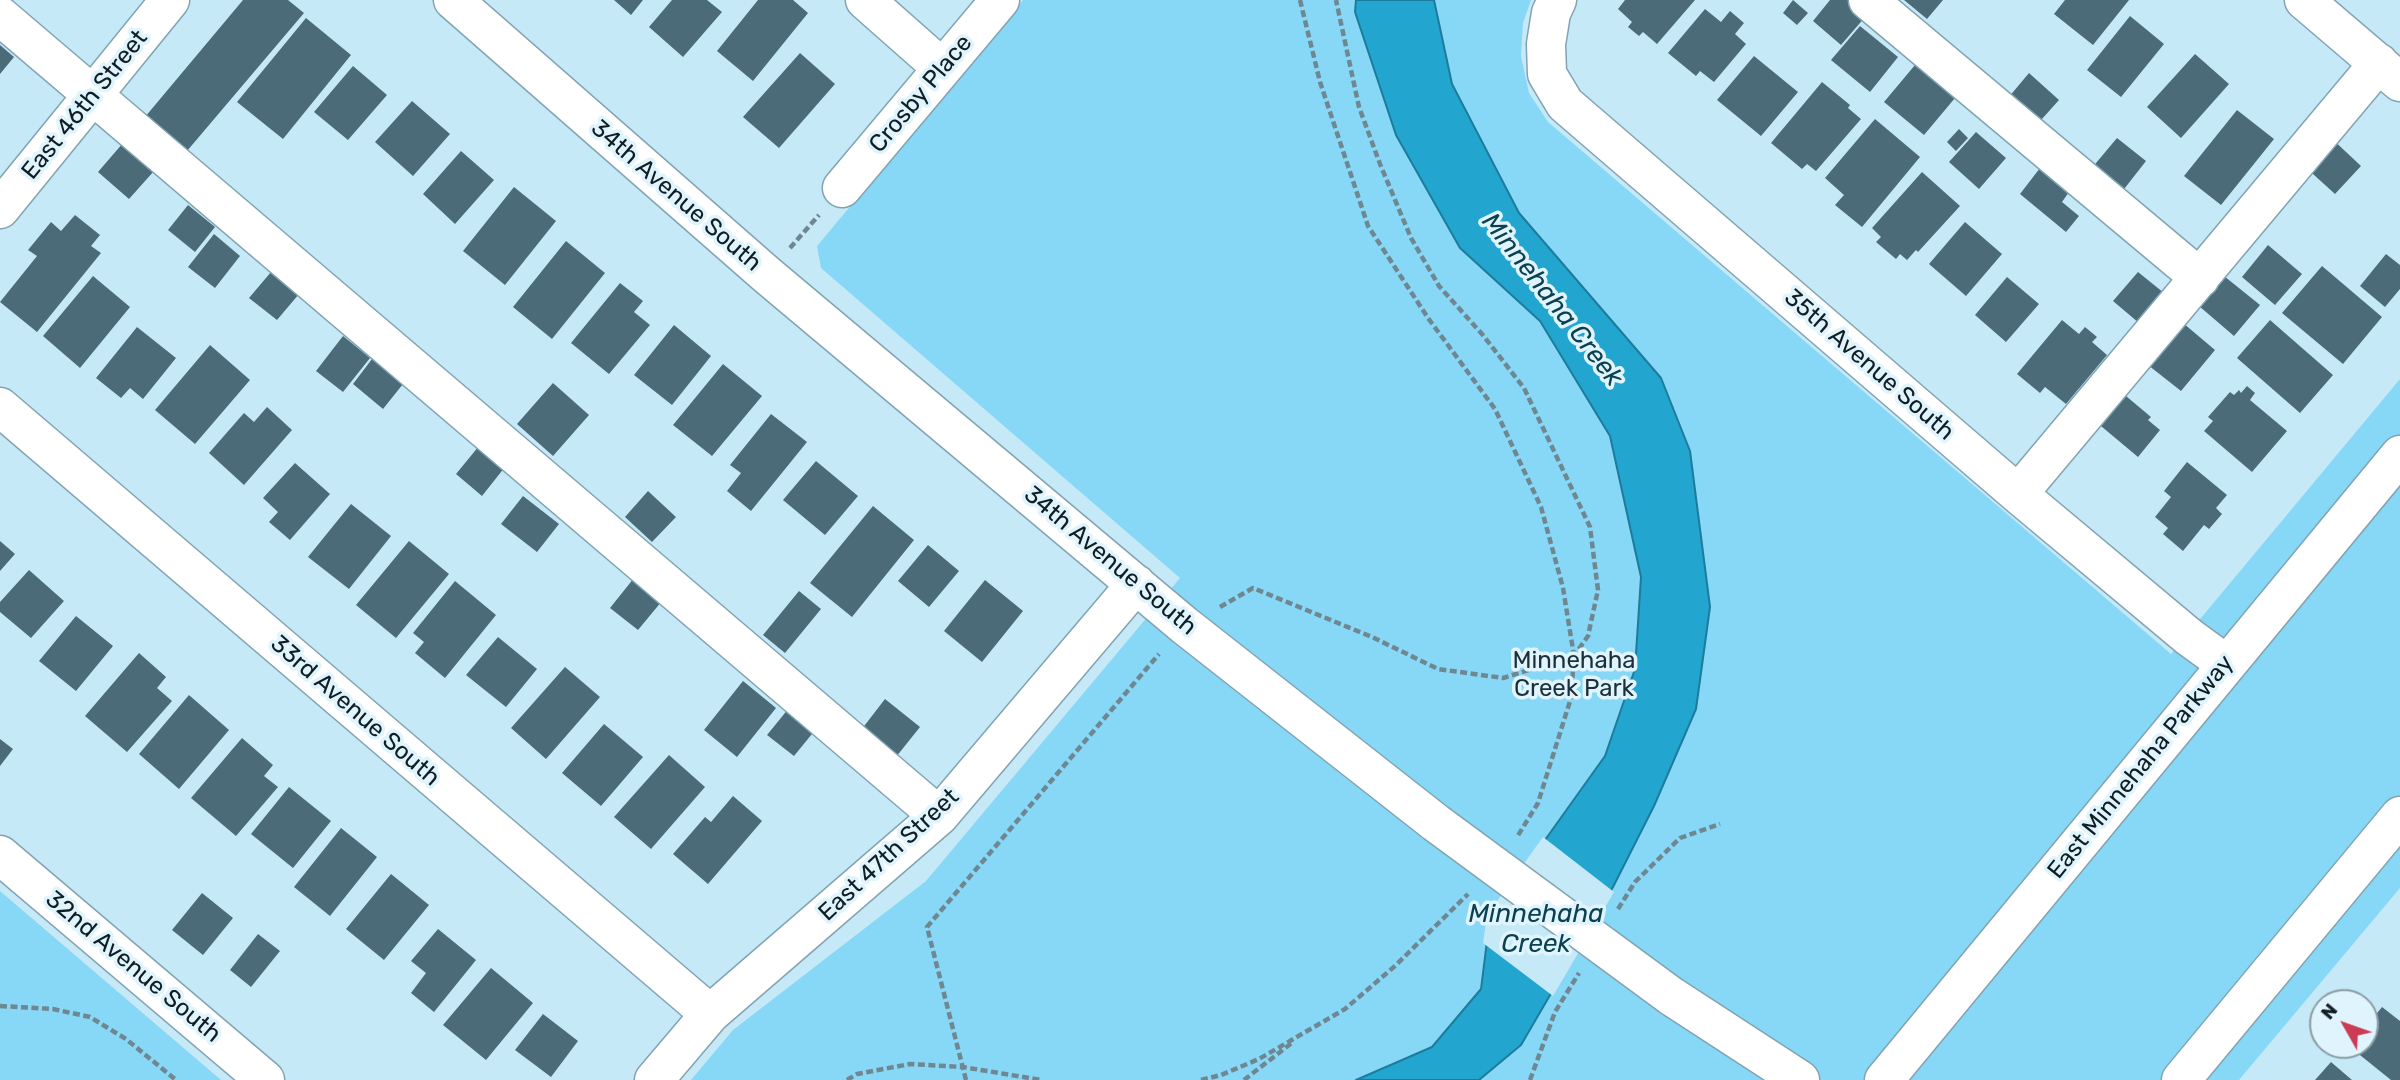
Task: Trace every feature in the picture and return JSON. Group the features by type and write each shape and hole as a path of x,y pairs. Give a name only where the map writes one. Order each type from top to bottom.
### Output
{"street":[{"name":"East 46th Street","path":"0,209 170,0"},
{"name":"34th Avenue South","path":"453,0 767,275 1184,625 1436,823 1671,996 1800,1080"},
{"path":"865,0 942,68"},
{"name":"Crosby Place","path":"842,188 1000,0"},
{"name":"35th Avenue South","path":"1557,0 1550,13 1546,44 1547,74 1565,104 2018,494 2189,637 2226,664"},
{"path":"1868,0 2200,278"},
{"path":"2018,494 2200,278 2389,73 2304,0"},
{"path":"0,16 939,816"},
{"name":"33rd Avenue South","path":"0,407 710,1014"},
{"name":"East Minnehaha Parkway","path":"1884,1080 2400,455"},
{"name":"East 47th Street","path":"654,1080 710,1014 939,816 1136,584"},
{"path":"2180,1080 2400,816"},
{"name":"32nd Avenue South","path":"0,855 265,1080"}],"path":[{"path":"1300,0 1320,82 1368,226 1428,318 1494,409 1541,507 1563,588 1574,656"},
{"path":"966,1080 927,927 1184,625 1232,602 1254,587 1438,668 1503,678 1574,656 1588,636 1598,590 1590,527 1524,388 1482,334 1439,286 1411,238 1359,107 1336,0"},
{"path":"767,275 842,188"},
{"path":"0,1006 53,1009 90,1017 126,1039 176,1080"},
{"path":"1201,1080 1221,1075 1259,1059 1302,1035 1244,1080"},
{"path":"847,1080 857,1074 911,1064 963,1067 1041,1080"}],"green space":[{"name":"Minnehaha Creek Park","path":"1023,0 1531,0 1523,23 1521,56 1529,93 1548,122 2171,654 2400,379 2400,888 2315,989 2309,989 2309,997 2239,1080 691,1080 733,1030 926,881 1180,578 821,268 817,246"},
{"path":"0,891 221,1080 0,1080"}],"water":[{"name":"Minnehaha Creek","path":"1356,0 1434,0 1452,84 1519,213 1661,378 1690,451 1710,607 1696,709 1654,806 1613,887 1521,1045 1479,1080 1356,1080 1432,1047 1481,989 1490,917 1605,756 1635,669 1641,577 1610,436 1540,321 1460,248 1396,135 1355,12"}],"pier":[{"path":"1543,837 1614,892 1553,996 1483,943 1487,915"}],"building":[{"path":"243,0 288,0 304,13 187,151 145,117"},
{"path":"614,0 643,0 631,15"},
{"path":"672,0 707,0 722,12 683,57 649,27"},
{"path":"758,0 793,0 808,13 753,81 717,51"},
{"path":"1625,0 1695,0 1657,44 1643,32 1639,36 1628,27 1632,22 1618,9"},
{"path":"1793,0 1808,13 1797,25 1783,13"},
{"path":"1830,0 1848,0 1866,16 1841,45 1813,21"},
{"path":"1904,0 1943,0 1927,19"},
{"path":"2065,0 2129,0 2093,45 2054,14"},
{"path":"1705,9 1721,22 1730,11 1744,23 1735,34 1746,44 1714,82 1700,71 1696,76 1668,53"},
{"path":"2130,16 2164,44 2121,97 2087,70"},
{"path":"306,18 351,55 283,139 237,102"},
{"path":"1860,26 1898,57 1870,92 1831,60"},
{"path":"0,45 14,57 0,74"},
{"path":"800,53 835,84 779,148 743,117"},
{"path":"2195,54 2229,84 2181,138 2147,107"},
{"path":"1754,56 1798,92 1761,136 1717,100"},
{"path":"1915,65 1955,98 1924,135 1884,102"},
{"path":"353,66 387,95 348,140 314,112"},
{"path":"2029,73 2059,100 2033,129 2003,104"},
{"path":"1822,82 1850,105 1848,108 1861,119 1816,171 1807,164 1802,169 1771,143"},
{"path":"412,101 450,134 413,176 375,142"},
{"path":"2237,110 2274,139 2221,205 2184,176"},
{"path":"1875,119 1920,157 1862,227 1835,205 1844,195 1825,178"},
{"path":"1959,129 1968,138 1956,151 1947,142"},
{"path":"1976,132 2006,158 1979,189 1949,162"},
{"path":"2329,136 2361,166 2335,194 2302,164"},
{"path":"2117,138 2146,161 2121,193 2091,169"},
{"path":"123,143 154,171 129,199 98,172"},
{"path":"461,151 494,180 455,224 423,194"},
{"path":"2040,168 2069,192 2062,202 2079,216 2066,232 2020,194"},
{"path":"1922,172 1960,206 1918,252 1916,250 1907,260 1900,254 1896,259 1876,242 1881,237 1872,228"},
{"path":"514,187 556,221 505,285 463,251"},
{"path":"188,205 215,227 195,252 168,230"},
{"path":"75,215 100,235 91,246 101,253 37,332 0,302 37,256 28,250 51,222 61,231"},
{"path":"1965,222 2002,254 1966,296 1929,264"},
{"path":"214,234 240,256 215,288 188,267"},
{"path":"566,241 605,273 552,339 513,307"},
{"path":"2268,245 2302,274 2275,305 2242,277"},
{"path":"2386,254 2400,265 2400,289 2385,307 2360,286"},
{"path":"2322,266 2382,317 2343,364 2282,313"},
{"path":"271,272 299,294 277,320 249,298"},
{"path":"2138,272 2164,293 2139,323 2113,301"},
{"path":"93,276 130,307 80,368 43,336"},
{"path":"2224,276 2260,305 2234,336 2199,306"},
{"path":"2007,277 2039,304 2006,342 1975,315"},
{"path":"620,283 643,301 634,312 650,325 609,374 571,343"},
{"path":"2062,320 2079,334 2085,327 2097,337 2092,342 2107,355 2066,404 2045,387 2040,393 2017,374"},
{"path":"2270,320 2333,375 2300,413 2237,358"},
{"path":"2183,323 2215,350 2181,391 2148,365"},
{"path":"674,325 711,356 672,405 634,375"},
{"path":"137,327 176,358 143,399 130,388 121,398 96,378"},
{"path":"343,336 370,358 343,392 316,371"},
{"path":"210,345 250,380 195,444 155,410"},
{"path":"372,359 403,384 383,409 353,384"},
{"path":"723,364 762,396 712,456 673,425"},
{"path":"553,383 589,415 553,456 517,424"},
{"path":"2247,386 2255,393 2250,400 2287,431 2252,472 2204,431 2213,421 2208,417 2230,392 2234,395 2239,390 2241,393"},
{"path":"2120,391 2151,417 2148,420 2160,430 2138,457 2095,421"},
{"path":"267,407 292,430 244,485 209,453 244,413 254,422"},
{"path":"771,414 807,442 751,511 727,491 741,473 730,465"},
{"path":"479,446 505,467 482,496 456,474"},
{"path":"816,461 858,496 825,535 783,500"},
{"path":"2187,462 2227,495 2216,508 2222,514 2209,529 2204,525 2183,551 2163,534 2168,528 2155,517 2171,497 2164,491"},
{"path":"295,463 330,494 290,540 269,522 278,512 263,498"},
{"path":"648,491 676,517 652,542 625,517"},
{"path":"523,496 559,524 537,552 501,524"},
{"path":"351,504 391,536 349,589 308,557"},
{"path":"873,506 914,540 852,617 810,583"},
{"path":"0,541 15,554 0,571"},
{"path":"409,541 449,574 396,638 356,605"},
{"path":"928,545 959,571 929,607 898,581"},
{"path":"29,570 64,601 31,638 0,612 0,602"},
{"path":"634,578 662,601 638,630 610,608"},
{"path":"985,580 1023,611 982,662 944,631"},
{"path":"455,581 496,615 445,678 415,653 424,642 413,633"},
{"path":"799,591 821,609 785,653 763,635"},
{"path":"76,616 113,646 76,691 39,661"},
{"path":"498,637 537,669 506,707 466,675"},
{"path":"139,653 166,677 157,688 172,701 127,752 85,716"},
{"path":"565,667 600,697 546,759 511,728"},
{"path":"743,681 776,708 737,757 704,730"},
{"path":"189,695 229,730 179,789 139,754"},
{"path":"885,699 920,727 892,762 858,734"},
{"path":"789,708 816,729 794,756 767,735"},
{"path":"604,724 643,757 601,806 562,773"},
{"path":"242,738 273,765 264,776 278,787 236,836 191,798"},
{"path":"0,739 13,749 0,766"},
{"path":"669,755 705,787 651,849 614,817"},
{"path":"289,787 331,821 293,868 251,834"},
{"path":"733,796 762,821 708,884 673,854 705,817 711,822"},
{"path":"341,828 377,857 330,916 294,887"},
{"path":"391,874 429,905 384,960 346,929"},
{"path":"202,893 233,918 203,955 172,930"},
{"path":"438,929 476,960 434,1012 411,993 426,973 411,961"},
{"path":"258,934 280,951 251,987 230,970"},
{"path":"491,968 533,1003 486,1060 443,1025"},
{"path":"2382,1007 2400,1021 2400,1080 2391,1080 2365,1059 2379,1059 2379,1011"},
{"path":"543,1014 578,1041 551,1077 515,1050"},
{"path":"2331,1062 2352,1080 2315,1080"}]}
